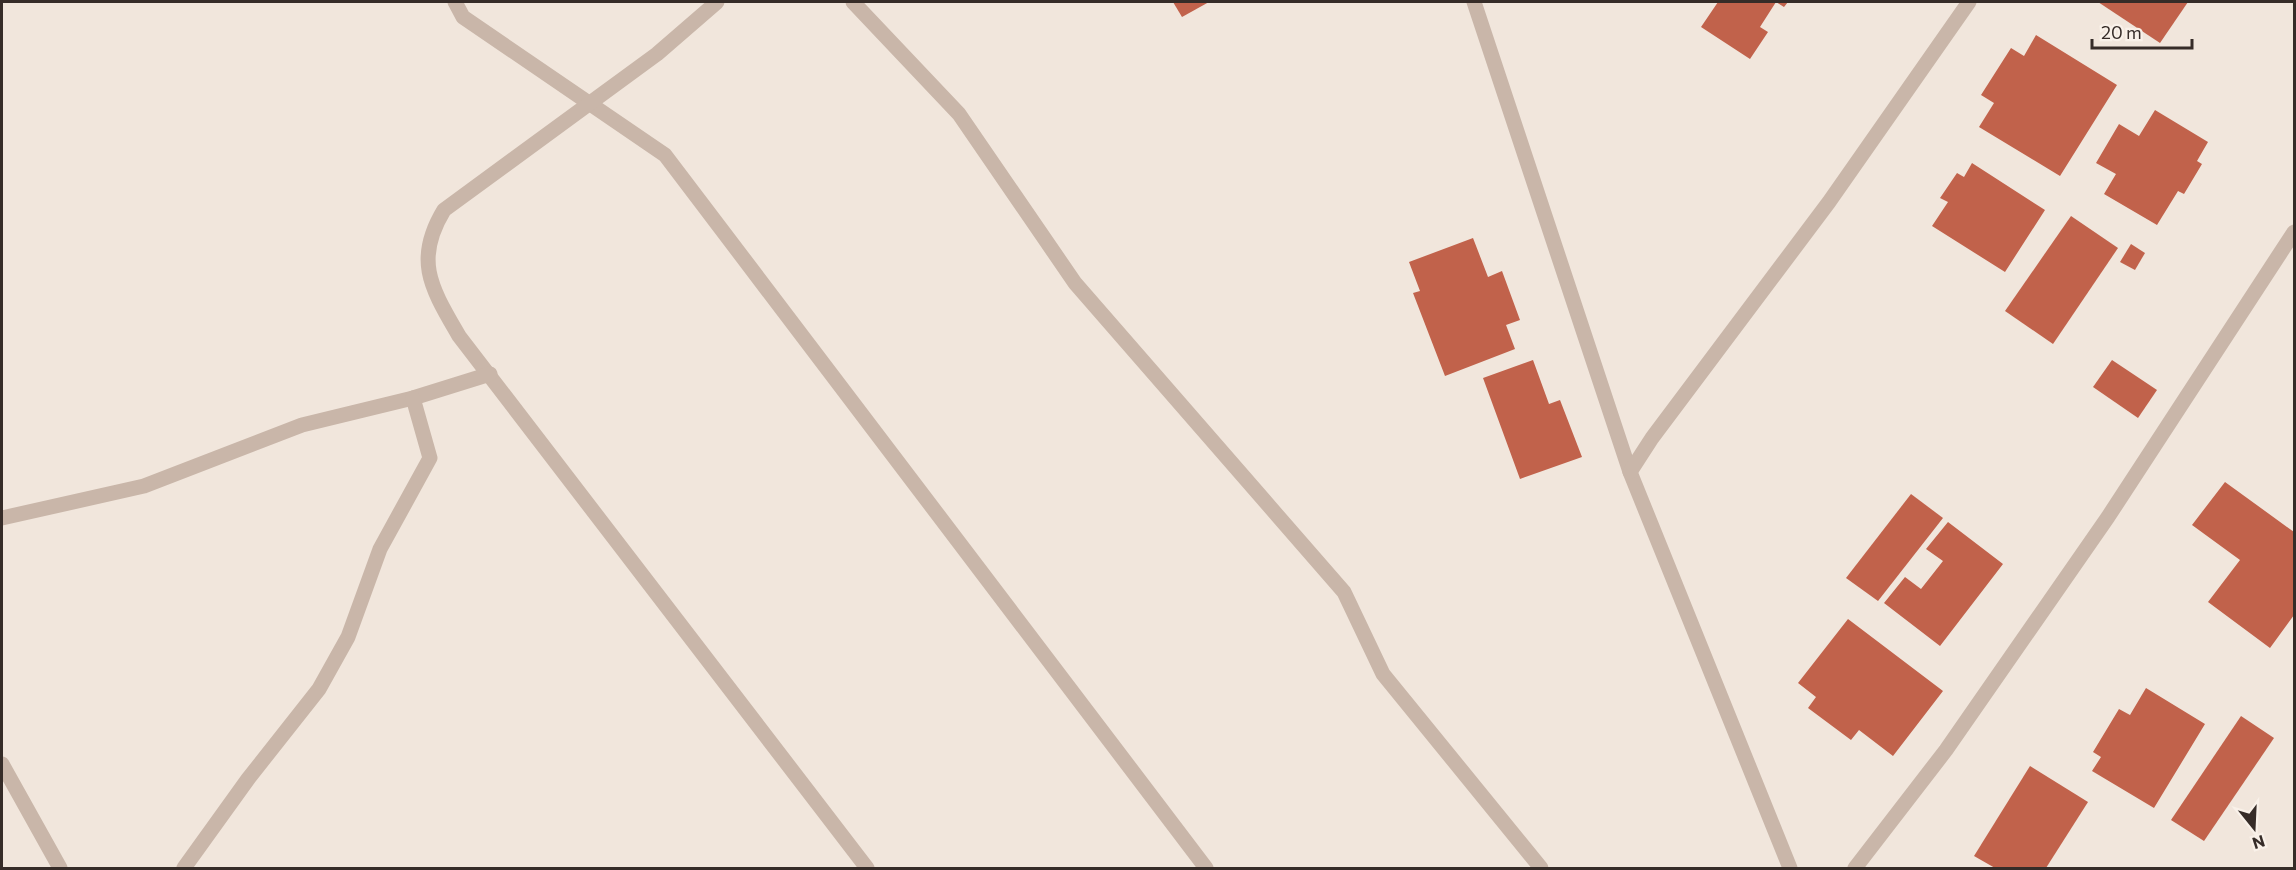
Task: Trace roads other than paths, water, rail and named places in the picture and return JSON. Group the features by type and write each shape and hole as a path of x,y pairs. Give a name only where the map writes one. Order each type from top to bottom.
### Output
{"street":[{"path":"455,2 462,16 665,155 1206,868"},
{"path":"717,2 657,54 444,210 431,231 429,276 434,293 459,336 867,868"},
{"path":"853,2 959,114 1075,283 1344,592 1383,674 1541,868"},
{"path":"1474,2 1630,472 1790,868"},
{"path":"1630,472 1652,438 1829,202 1969,2"},
{"path":"1855,868 1946,750 2108,518 2295,232"},
{"path":"2,518 144,486 302,425 413,398 490,374"},
{"path":"184,868 248,779 319,689 348,637 380,549 430,458 413,398"},
{"path":"2,764 60,868"}]}
